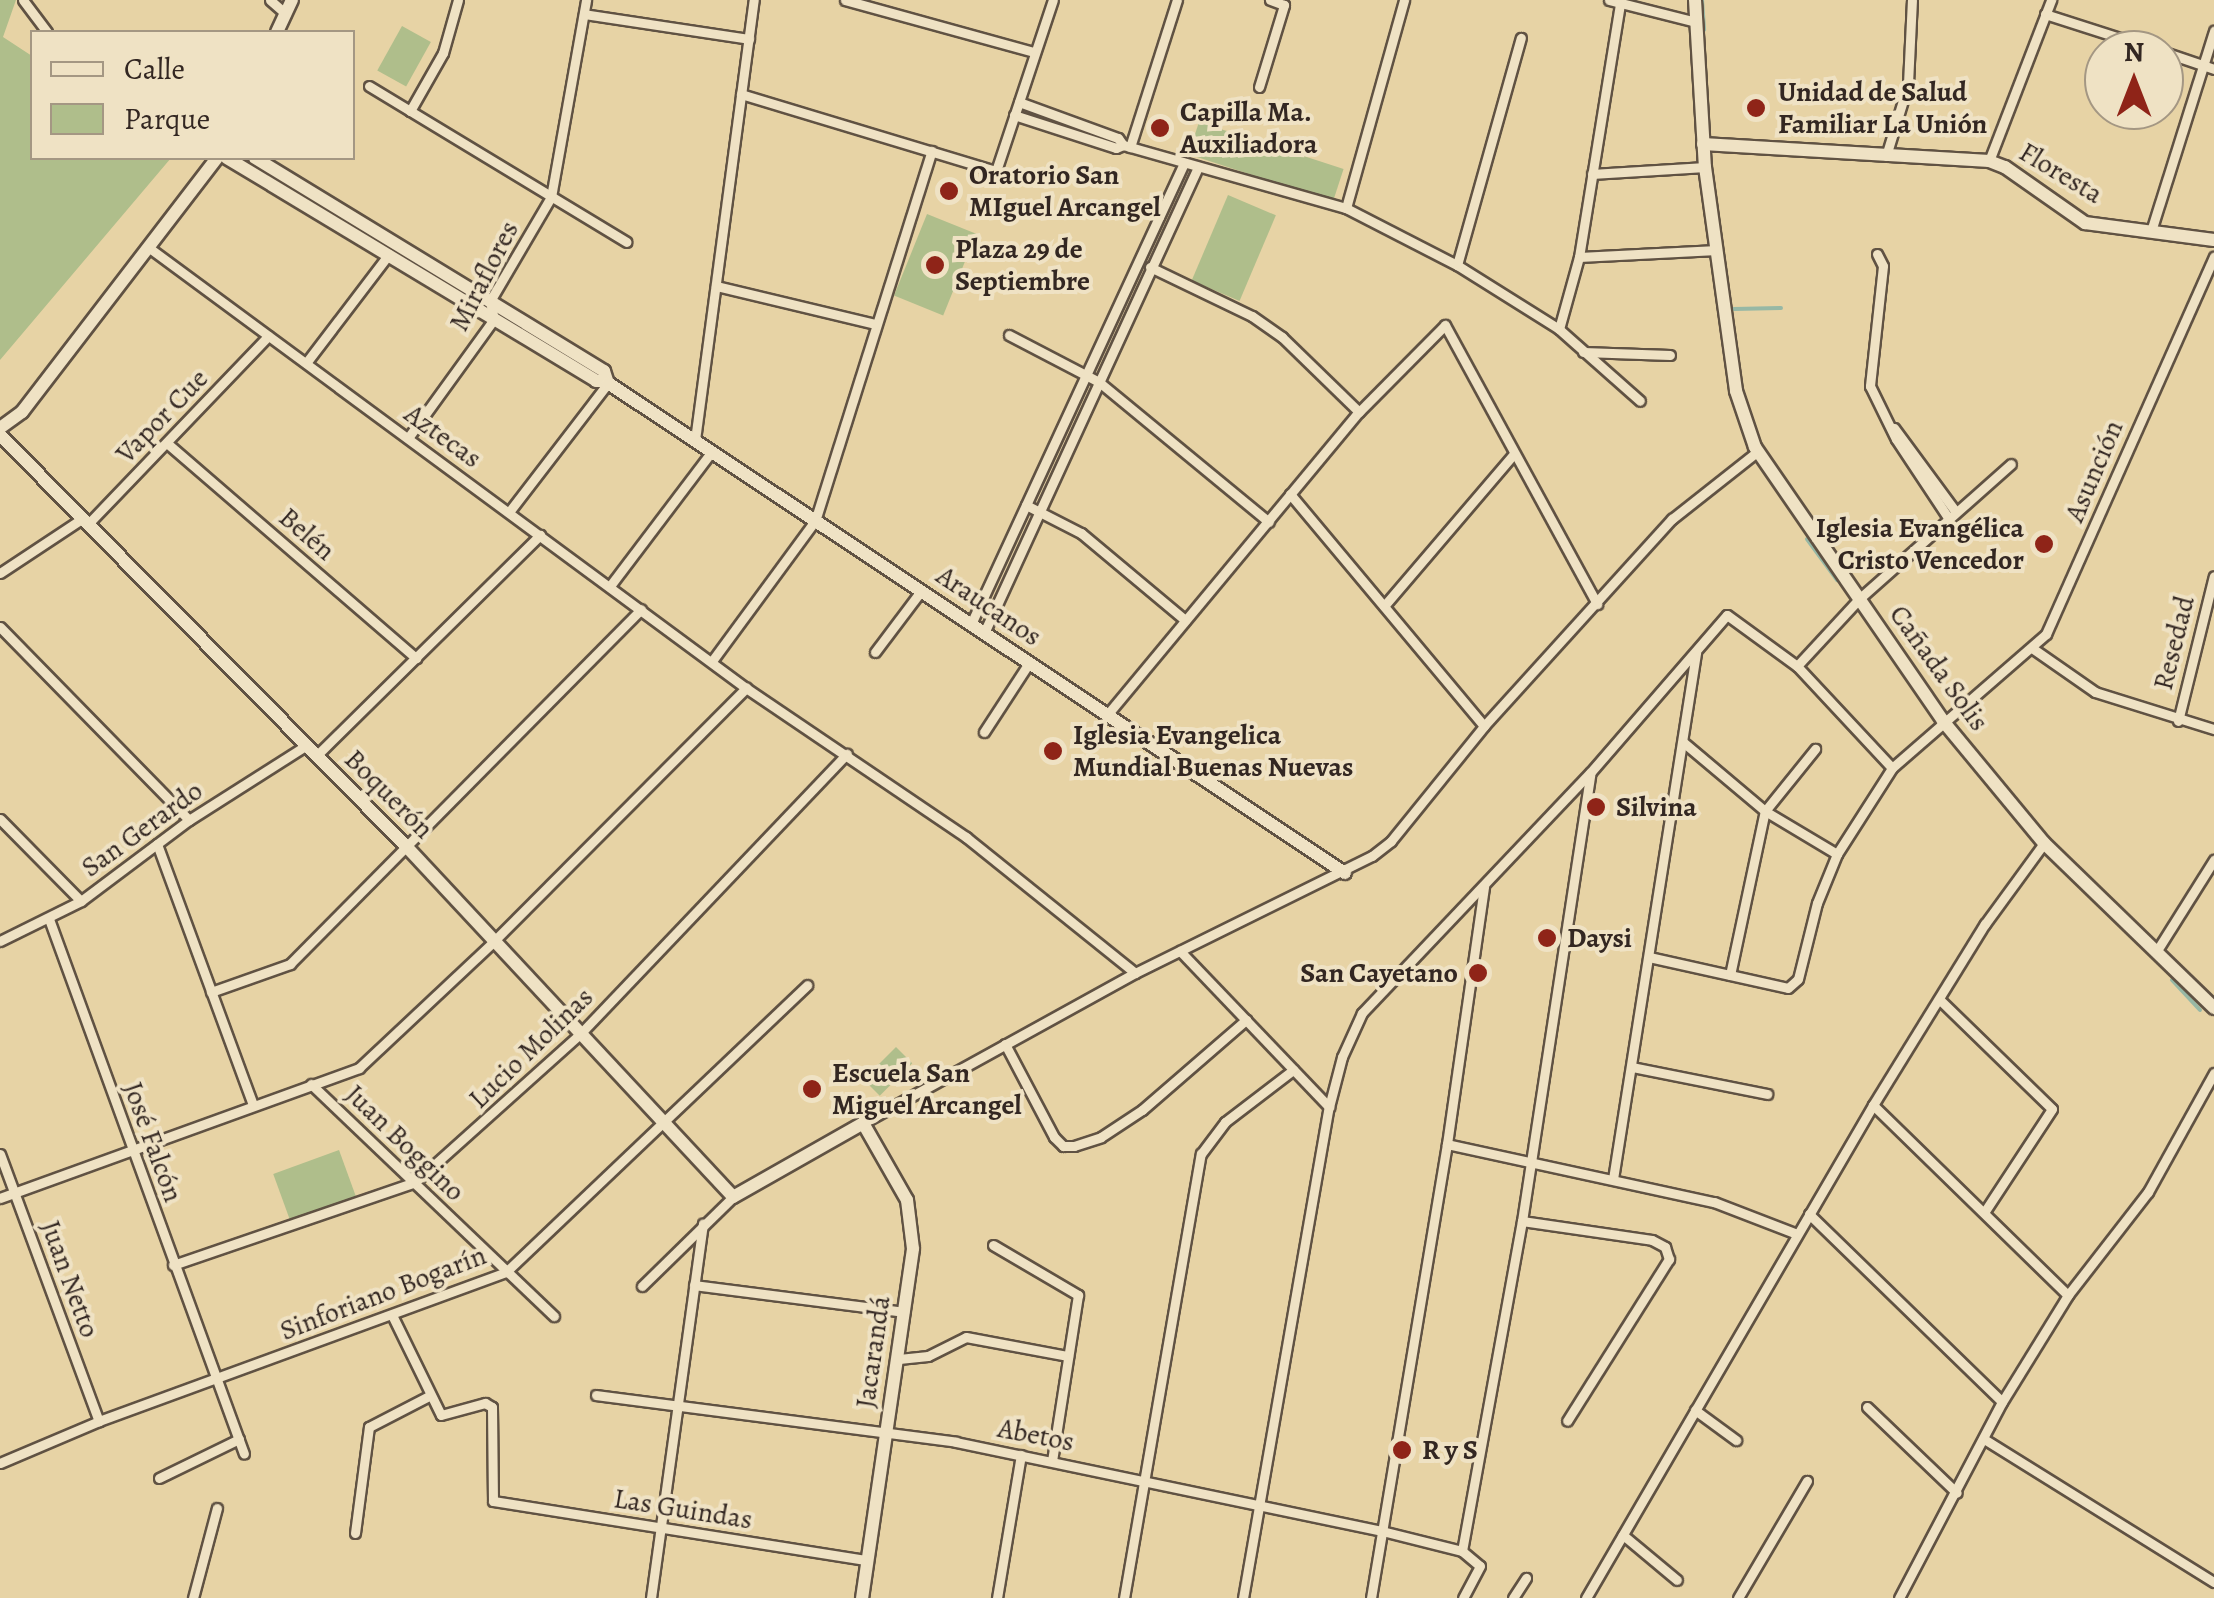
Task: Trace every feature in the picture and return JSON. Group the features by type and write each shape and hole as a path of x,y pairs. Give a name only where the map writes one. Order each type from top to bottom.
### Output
{"street":[{"path":"23,0 46,30"},
{"path":"270,0 286,14"},
{"path":"279,30 292,0"},
{"path":"410,111 443,53 458,0"},
{"name":"Miraflores","path":"408,438 494,319 490,301 552,197 586,0"},
{"path":"695,440 754,0"},
{"path":"846,0 1034,52"},
{"path":"741,94 996,171 1053,0"},
{"path":"1127,146 1177,0"},
{"path":"1259,87 1284,5 1270,0"},
{"path":"1346,208 1404,0"},
{"path":"1608,0 1696,22"},
{"name":"Cañada Solis","path":"1695,0 1705,167 1736,391 1758,451 1943,721 2044,843 2214,1008"},
{"path":"1886,156 1908,84 1912,0"},
{"path":"1989,161 2051,0"},
{"path":"1559,329 1579,257 1620,4"},
{"path":"584,14 748,39"},
{"path":"2045,14 2095,30"},
{"path":"2152,231 2209,67 2214,32"},
{"path":"1457,265 1521,38"},
{"path":"2184,59 2209,67"},
{"path":"368,86 627,242"},
{"path":"1018,102 1118,138 1127,146 1346,208 1457,265 1559,329 1640,401"},
{"path":"1014,116 1116,148 1127,146"},
{"name":"Floresta","path":"1704,144 1989,161 2005,167 2085,223 2214,240"},
{"path":"712,661 815,520 932,152"},
{"path":"0,432 22,412 215,160"},
{"name":"Araucanos","path":"230,160 490,301 604,371 608,382"},
{"name":"Araucanos","path":"258,160 494,319 596,381 608,382 1344,873"},
{"path":"971,624 1184,162"},
{"path":"984,633 1198,166"},
{"path":"1592,174 1705,167"},
{"name":"Aztecas","path":"148,248 746,688 966,837 1135,973"},
{"path":"306,363 393,249"},
{"path":"1579,257 1717,250"},
{"path":"1877,254 1883,266 1870,386 1953,516"},
{"name":"Asunción","path":"1730,974 1788,988 1798,979 1817,903 1836,854 1892,768 2032,648 2057,614 2214,257"},
{"path":"1138,262 1252,316 1282,338 1359,412"},
{"path":"716,286 876,324"},
{"path":"1107,715 1359,412 1445,325 1597,604"},
{"name":"Vapor Cue","path":"0,573 83,523 168,444 268,336"},
{"path":"1009,336 1100,382 1269,522"},
{"path":"1582,352 1670,355"},
{"path":"509,512 608,382"},
{"name":"Boquerón","path":"0,432 83,523 405,845 734,1197"},
{"name":"Belén","path":"168,444 416,658"},
{"path":"610,586 712,451"},
{"path":"642,1286 734,1197 1135,973 1344,873 1390,841 1484,726 1672,520 1758,451"},
{"path":"1384,606 1514,454"},
{"path":"1798,666 1859,599 2011,464"},
{"path":"1290,494 1484,726"},
{"path":"1026,505 1097,544 1186,620"},
{"name":"San Gerardo","path":"0,941 81,901 189,820 310,751 416,658 540,535"},
{"name":"Resedad","path":"2178,721 2214,576"},
{"path":"875,652 921,591"},
{"path":"211,992 290,964 641,609"},
{"path":"1243,1598 1329,1107 1342,1057 1362,1013 1590,773 1726,615 1798,666 1892,768"},
{"path":"0,626 189,820"},
{"path":"2032,648 2096,692 2214,730"},
{"path":"1614,1179 1696,652"},
{"path":"984,732 1029,663"},
{"path":"0,1198 359,1068 377,1056 746,688"},
{"path":"1683,742 1765,811 1836,854"},
{"path":"1649,957 1730,974 1765,811 1816,749"},
{"name":"Lucio Molinas","path":"172,1265 415,1182 580,1034 847,754"},
{"path":"1463,1598 1480,1566 1462,1551 1532,1161 1590,773"},
{"path":"0,819 81,901"},
{"path":"1586,1598 1873,1104 1985,924 2044,843"},
{"path":"157,844 253,1104"},
{"path":"2156,952 2214,860"},
{"path":"1370,1598 1446,1144 1484,884"},
{"name":"José Falcón","path":"49,919 244,1454"},
{"path":"1180,951 1329,1107"},
{"name":"Sinforiano Bogarín","path":"0,1463 99,1421 506,1272 807,985"},
{"path":"1940,1000 2052,1108 1985,1211"},
{"path":"1004,1044 1054,1137 1063,1146 1074,1146 1102,1137 1142,1110 1246,1020"},
{"path":"1632,1067 1767,1094"},
{"path":"1124,1598 1202,1154 1224,1122 1293,1070"},
{"path":"1899,1598 2002,1402 2068,1295 2148,1192 2214,1073"},
{"name":"Juan Boggino","path":"312,1084 554,1316"},
{"path":"1873,1104 2068,1295"},
{"name":"Jacarandá","path":"862,1598 899,1359 912,1222 907,1200 863,1123"},
{"path":"1446,1144 1714,1202 1798,1234"},
{"name":"Juan Netto","path":"0,1154 99,1421"},
{"path":"1809,1214 2002,1402"},
{"path":"1522,1221 1652,1240 1665,1247 1669,1258 1568,1421"},
{"path":"651,1598 703,1224"},
{"path":"992,1245 1078,1296 1052,1461"},
{"path":"694,1285 904,1312"},
{"path":"355,1533 369,1427 429,1396 392,1315"},
{"path":"899,1359 928,1356 966,1337 1068,1356"},
{"name":"Abetos","path":"596,1395 1021,1455 1462,1551"},
{"name":"Las Guindas","path":"429,1396 441,1414 485,1403 492,1407 493,1501 867,1560"},
{"path":"1867,1407 1956,1494"},
{"path":"1696,1410 1736,1440"},
{"path":"159,1478 238,1439"},
{"path":"1984,1439 2214,1582"},
{"path":"997,1598 1021,1455"},
{"path":"1738,1598 1807,1481"},
{"path":"194,1598 217,1508"},
{"path":"1622,1535 1677,1580"},
{"path":"1513,1598 1526,1578"}],"green space":[{"path":"0,0 16,0 3,37 30,55 30,160 169,160 0,360"},
{"path":"402,26 431,42 406,87 377,71"},
{"path":"1199,122 1344,169 1333,201 1188,154"},
{"path":"1228,195 1276,215 1240,301 1192,281"},
{"name":"Plaza 29 de Septiembre","path":"927,214 976,234 943,315 894,296"},
{"path":"896,1047 912,1063 880,1096 863,1080"},
{"path":"339,1150 356,1197 290,1221 273,1174"}],"waterway":[{"path":"1702,0 1704,30"},
{"path":"1734,309 1781,308"},
{"path":"1807,539 1837,580"},
{"path":"2172,980 2200,1010"}],"place":[{"name":"Unidad de Salud Familiar La Unión","path":"1756,108"},
{"name":"Capilla Ma. Auxiliadora","path":"1160,128"},
{"name":"Oratorio San MIguel Arcangel","path":"949,191"},
{"name":"Plaza 29 de Septiembre","path":"935,265"},
{"name":"Iglesia Evangélica Cristo Vencedor","path":"2044,544"},
{"name":"Iglesia Evangelica Mundial Buenas Nuevas","path":"1053,751"},
{"name":"Silvina","path":"1596,807"},
{"name":"Daysi","path":"1547,938"},
{"name":"San Cayetano","path":"1478,973"},
{"name":"Escuela San Miguel Arcangel","path":"812,1089"},
{"name":"R y S","path":"1402,1450"}]}
